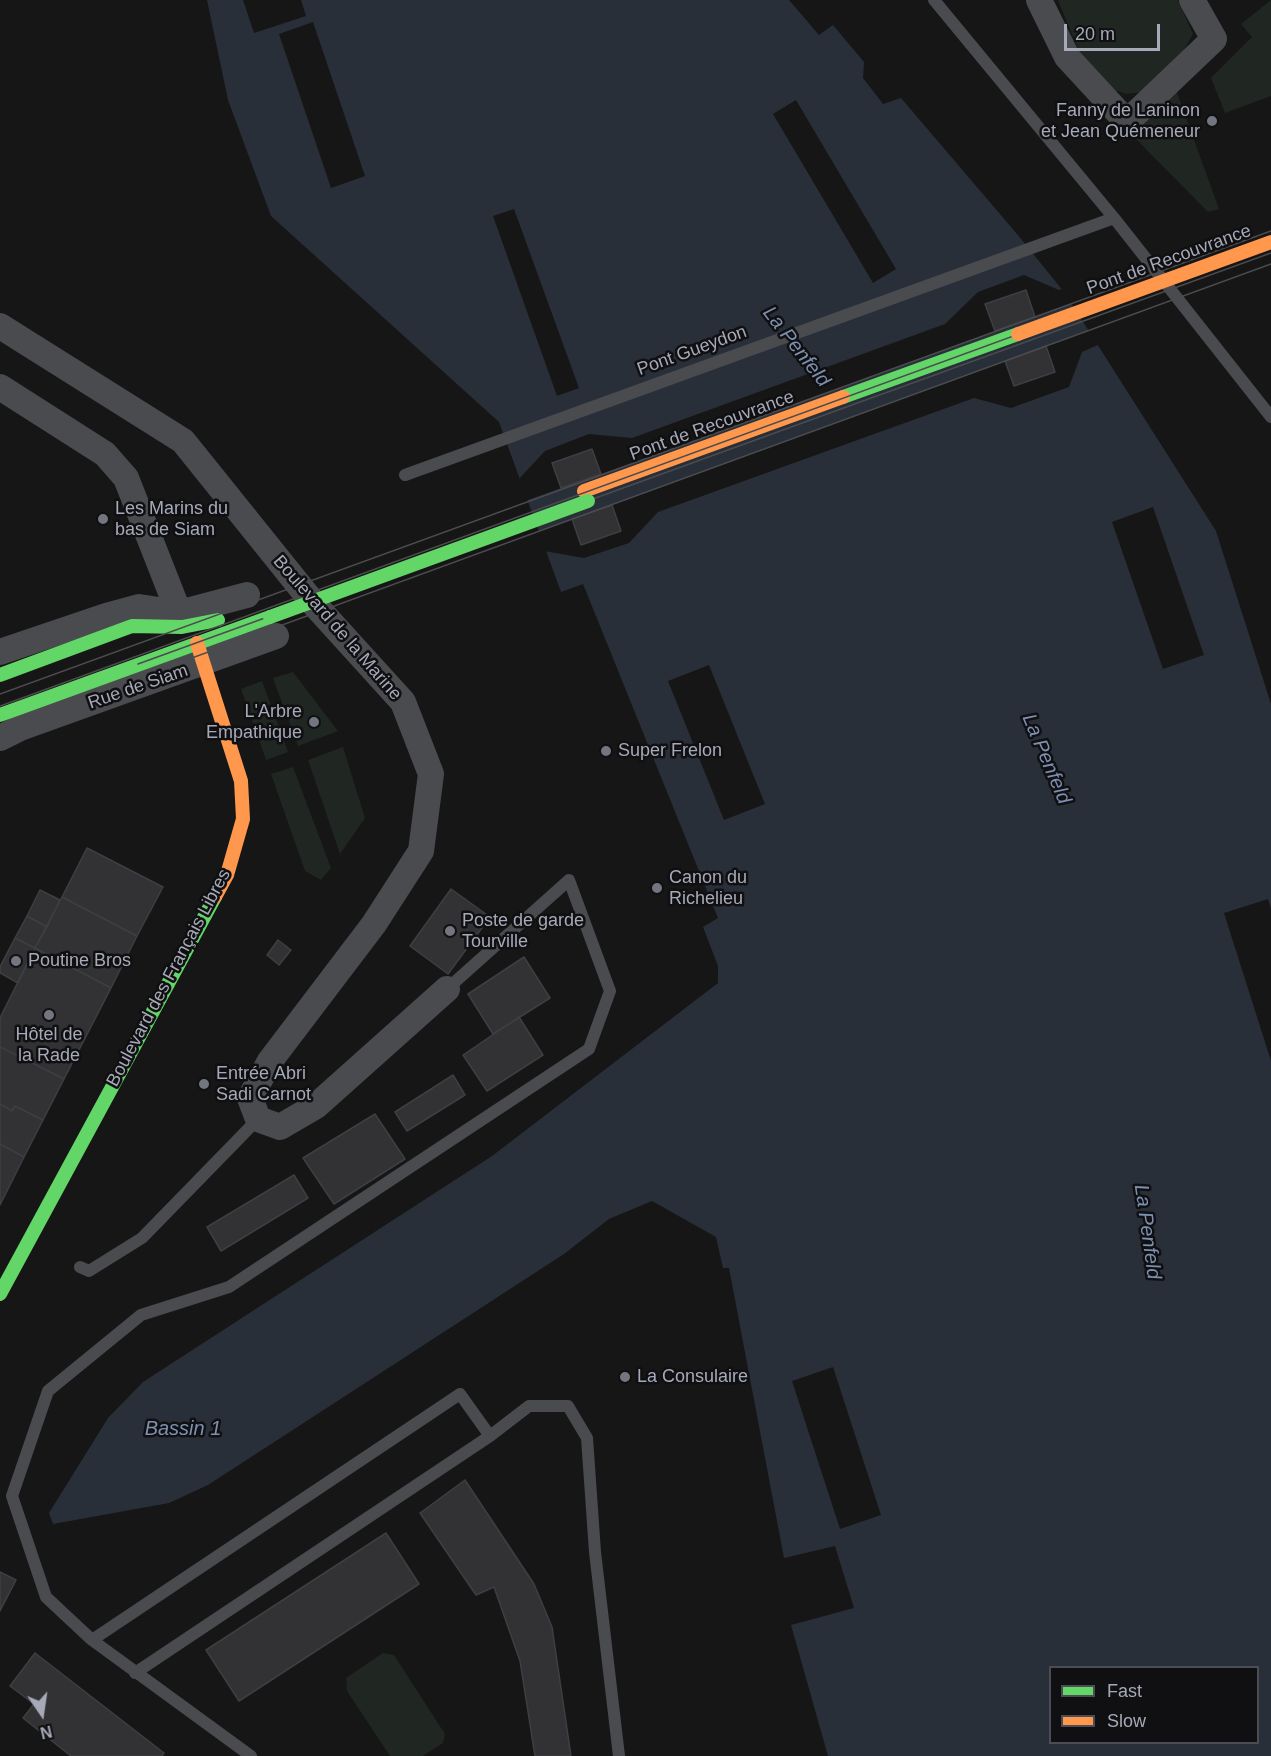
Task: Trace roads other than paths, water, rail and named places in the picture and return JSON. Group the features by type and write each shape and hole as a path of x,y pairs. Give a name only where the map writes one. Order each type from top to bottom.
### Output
{"main road":[{"name":"Pont de Recouvrance","path":"265,613 1271,242"},
{"name":"Pont de Recouvrance","path":"265,613 1271,253"},
{"path":"0,675 132,626 182,627 265,613"},
{"name":"Rue de Siam","path":"0,715 200,654"},
{"name":"Boulevard des Français Libres","path":"0,1294 227,875 243,819 241,781 200,654"}],"street":[{"path":"1039,0 1067,57 1127,122 1214,39 1192,0"},
{"name":"Boulevard de la Marine","path":"0,326 183,441 315,604 403,702 431,774 421,851 374,924 270,1061 250,1098 258,1119"},
{"path":"0,387 105,454 126,478 179,613"},
{"path":"0,652 139,607 179,613 265,613"},
{"name":"Rue de Siam","path":"0,738 200,654 265,613"},
{"path":"258,1119 280,1128 316,1106 447,989"}],"lane":[{"path":"934,0 1114,218 1271,417"},
{"name":"Pont Gueydon","path":"405,475 1114,218"},
{"path":"251,1756 92,1640 45,1597 12,1496 48,1391 141,1315 229,1287 589,1049 610,991 569,880 447,989"},
{"path":"80,1267 90,1271 142,1238 258,1119"},
{"path":"92,1640 460,1394 490,1436"},
{"path":"135,1673 490,1436 529,1406 568,1407 587,1438 595,1552 619,1756"}],"water":[{"path":"207,0 789,0 819,35 833,25 864,62 863,78 883,104 901,98 1064,292 1216,531 1271,704 1271,1756 828,1756 791,1625 854,1608 835,1546 784,1558 729,1268 723,1268 716,1237 652,1201 609,1219 564,1254 208,1485 169,1503 53,1524 49,1513 108,1418 143,1382 492,1156 718,983 718,966 703,927 718,918 583,584 561,592 499,422 271,216 228,100"}],"tram line":[{"path":"0,694 1271,231"},
{"path":"0,706 1271,242"},
{"path":"138,664 1271,253"},
{"path":"0,728 1271,264"}],"place":[{"name":"Fanny de Laninon et Jean Quémeneur","path":"1212,121"},
{"name":"Les Marins du bas de Siam","path":"103,519"},
{"name":"L'Arbre Empathique","path":"314,722"},
{"name":"Super Frelon","path":"606,751"},
{"name":"Canon du Richelieu","path":"657,888"},
{"name":"Poste de garde Tourville","path":"450,931"},
{"name":"Poutine Bros","path":"16,961"},
{"name":"Hôtel de la Rade","path":"49,1015"},
{"name":"Entrée Abri Sadi Carnot","path":"204,1084"},
{"name":"La Consulaire","path":"625,1377"}],"water label":[{"name":"La Penfeld","path":"796,347"},
{"name":"La Penfeld","path":"1046,759"},
{"name":"La Penfeld","path":"1147,1232"},
{"name":"Bassin 1","path":"183,1429"}]}
